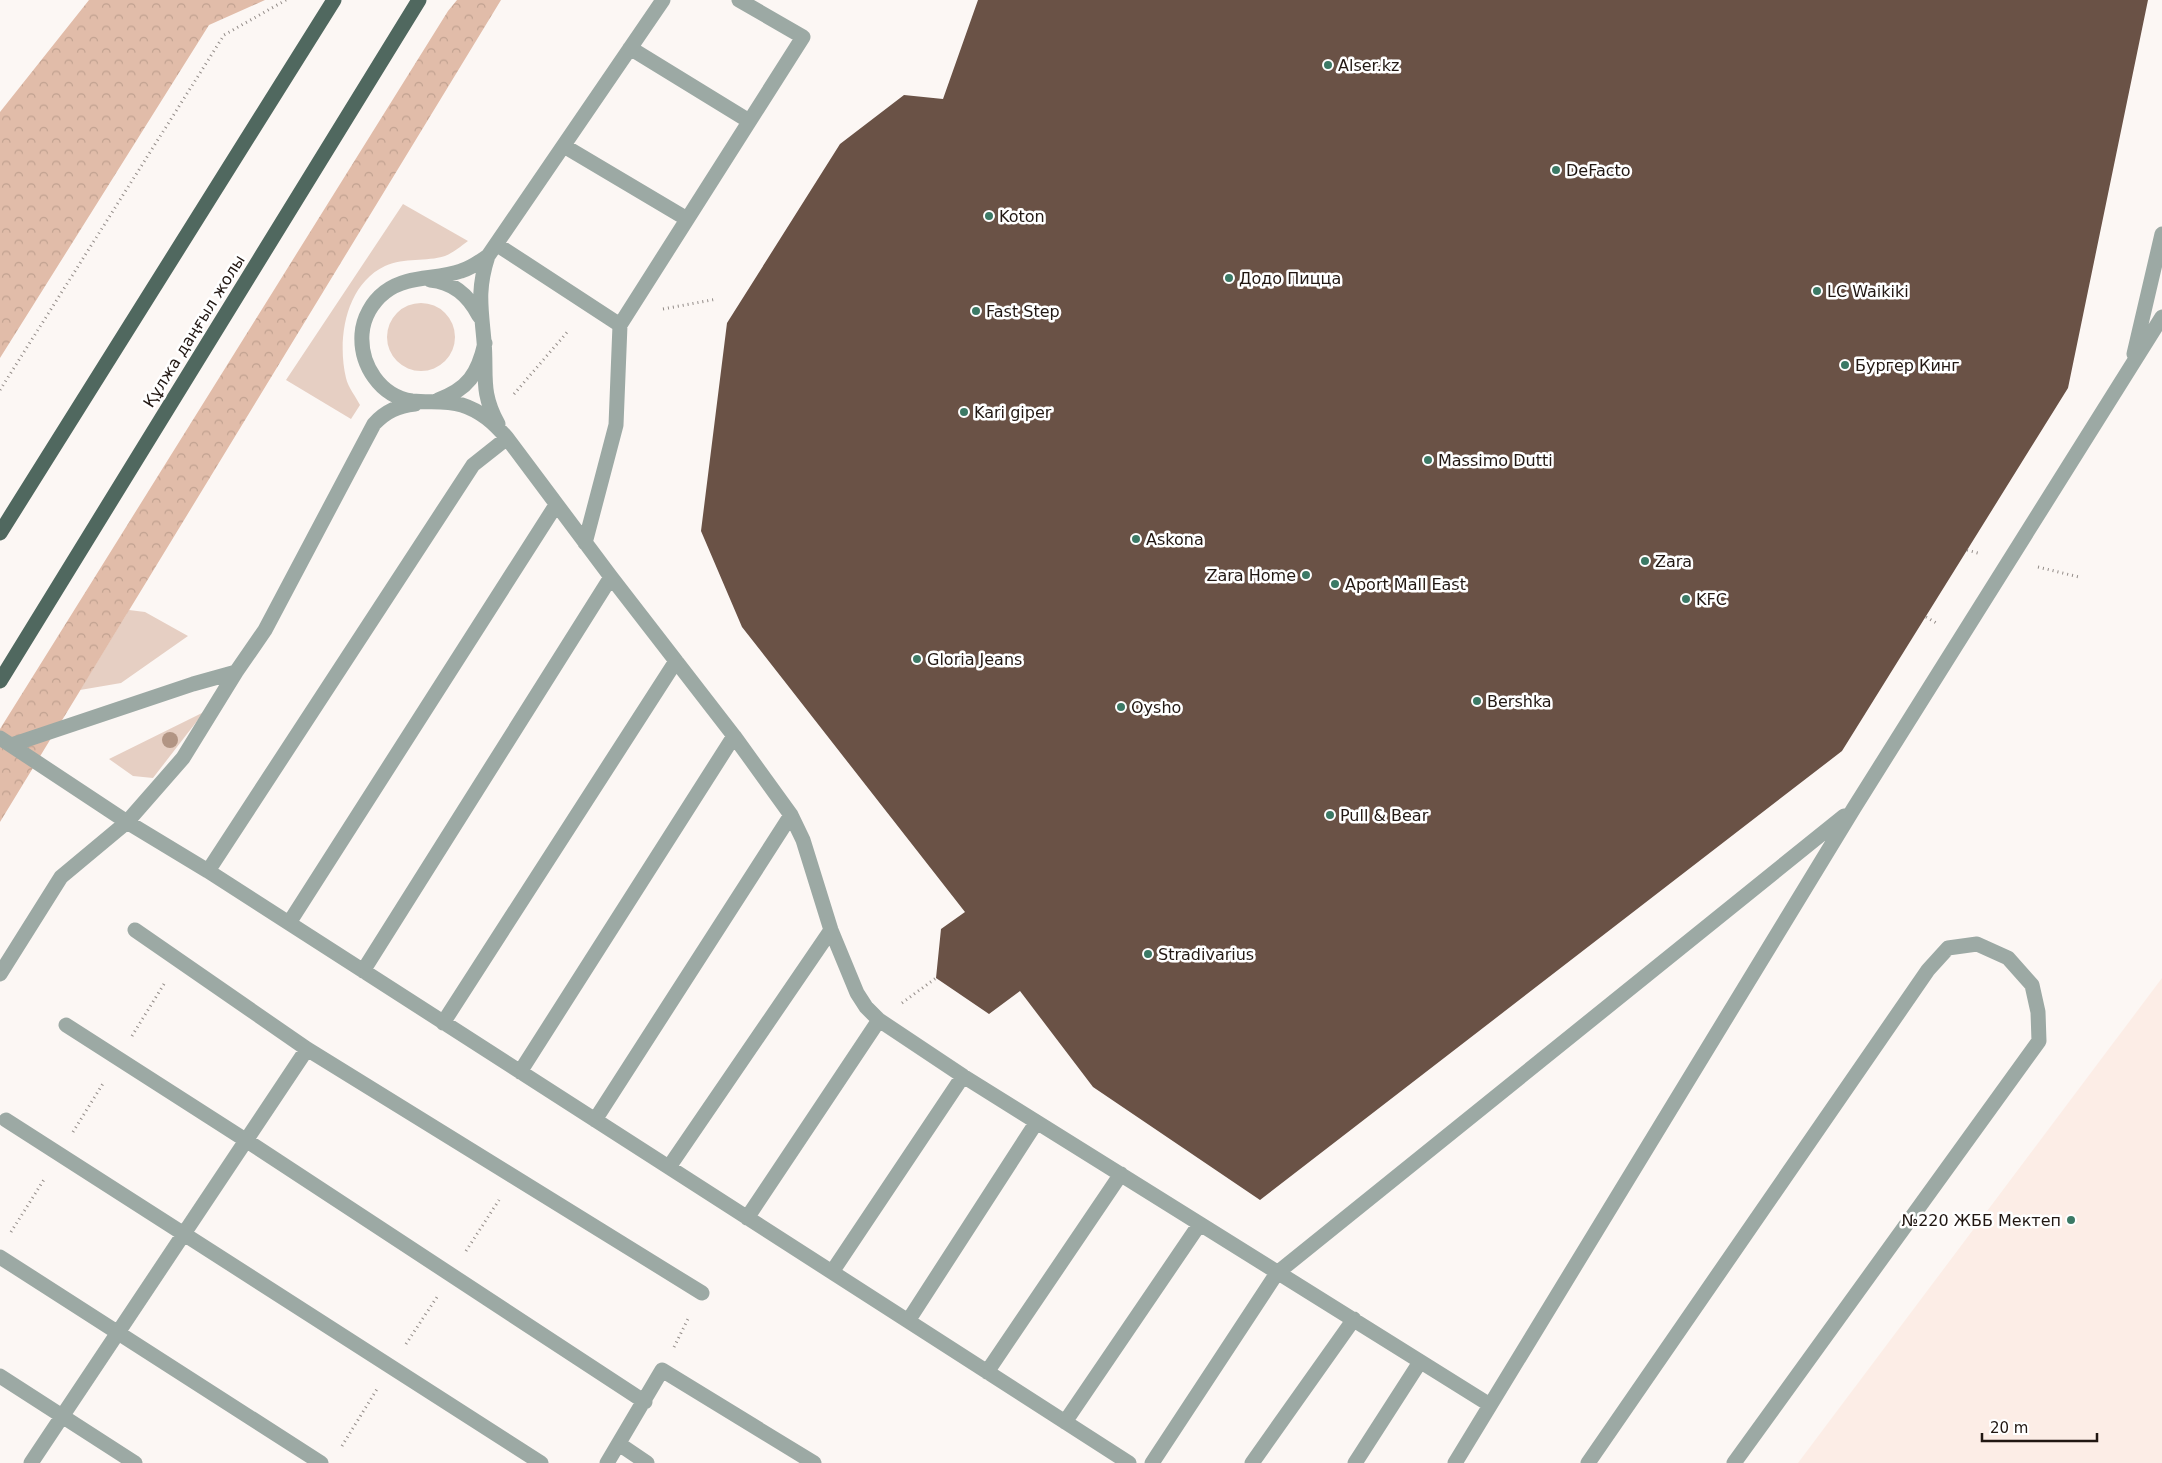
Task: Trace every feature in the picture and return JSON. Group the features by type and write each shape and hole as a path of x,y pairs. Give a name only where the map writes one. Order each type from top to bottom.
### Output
{"main road":[{"path":"0,533 334,0"},
{"name":"Құлжа даңғыл жолы","path":"0,681 419,0"}],"lane":[{"path":"663,0 492,250 480,285 485,343 484,383 490,410 507,438 556,505 734,736 791,815 803,840 832,930 858,994 866,1008 879,1020 1036,1123 1490,1405"},
{"path":"585,543 616,425 620,325 803,37 739,0"},
{"path":"630,48 749,122"},
{"path":"564,146 687,219"},
{"path":"2131,366 2162,234"},
{"path":"492,250 461,271 400,282 383,293 370,307 362,325 361,345 366,364 376,380 391,393 411,401 447,402 471,408 494,424 507,438"},
{"path":"492,250 620,325"},
{"path":"419,279 439,281 457,288 472,303 482,322"},
{"path":"1455,1463 1854,808 2162,317"},
{"path":"0,974 61,877 127,822 183,758 236,672 265,630 374,424 381,416 401,405 432,402 452,394 469,381 481,363 485,343"},
{"path":"208,871 473,464 507,438"},
{"path":"289,924 556,505"},
{"path":"363,971 611,577"},
{"path":"443,1023 676,661"},
{"path":"6,742 236,672"},
{"path":"520,1072 734,736"},
{"path":"6,742 127,822 208,871 1129,1463"},
{"path":"1152,1463 1277,1273 1854,808"},
{"path":"595,1120 791,815"},
{"path":"135,930 307,1050 702,1293"},
{"path":"669,1167 832,930"},
{"path":"1588,1463 1928,970 1948,948 1977,944 2008,958 2032,985 2038,1012 2039,1041 1734,1463"},
{"path":"747,1218 879,1020"},
{"path":"66,1025 247,1140 645,1402"},
{"path":"31,1463 307,1050"},
{"path":"832,1272 963,1076"},
{"path":"6,1120 541,1463"},
{"path":"908,1321 1036,1123"},
{"path":"987,1372 1120,1174"},
{"path":"1065,1422 1199,1224"},
{"path":"0,1256 321,1463"},
{"path":"1252,1463 1354,1319"},
{"path":"1355,1463 1420,1362"},
{"path":"607,1463 645,1402 662,1370 814,1463"},
{"path":"0,1376 135,1463"},
{"path":"619,1444 647,1463"}],"path":[{"path":"0,390 224,35 286,0"},
{"path":"655,310 717,299"},
{"path":"511,398 569,330"},
{"path":"10,1233 179,960"},
{"path":"879,1020 936,978"},
{"path":"342,1447 513,1177"},
{"path":"662,1370 702,1293"}],"shaded area":[{"path":"403,204 468,241 445,256 400,261 385,266 371,275 361,286 347,315 344,331 343,363 346,378 360,405 351,419 286,380"},
{"path":"421,303 434,306 445,313 452,324 455,337 452,350 445,361 434,368 421,371 408,368 397,361 390,350 387,337 390,324 397,313 408,306"},
{"path":"129,610 145,612 188,636 121,683 80,690"},
{"path":"204,712 153,778 133,776 109,759"},
{"name":"№220 ЖББ Мектеп","path":"2162,978 2162,1463 1798,1463"}],"green space":[{"path":"89,0 265,0 209,25 0,358 0,112"},
{"path":"457,0 501,0 0,822 0,729 448,11"}],"building":[{"name":"Aport Mall East","path":"978,0 2148,0 2068,388 1842,751 1260,1200 1093,1087 1020,991 989,1014 936,978 941,929 965,912 742,627 701,531 727,323 840,144 904,95 943,99"}],"place":[{"name":"Alser.kz","path":"1328,65"},
{"name":"DeFacto","path":"1556,170"},
{"name":"Koton","path":"989,216"},
{"name":"Додо Пицца","path":"1229,278"},
{"name":"LC Waikiki","path":"1817,291"},
{"name":"Fast Step","path":"976,311"},
{"name":"Бургер Кинг","path":"1845,365"},
{"name":"Kari giper","path":"964,412"},
{"name":"Massimo Dutti","path":"1428,460"},
{"name":"Askona","path":"1136,539"},
{"name":"Zara","path":"1645,561"},
{"name":"Zara Home","path":"1306,575"},
{"name":"Aport Mall East","path":"1335,584"},
{"name":"KFC","path":"1686,599"},
{"name":"Gloria Jeans","path":"917,659"},
{"name":"Bershka","path":"1477,701"},
{"name":"Oysho","path":"1121,707"},
{"name":"Pull & Bear","path":"1330,815"},
{"name":"Stradivarius","path":"1148,954"},
{"name":"№220 ЖББ Мектеп","path":"2071,1220"}]}
